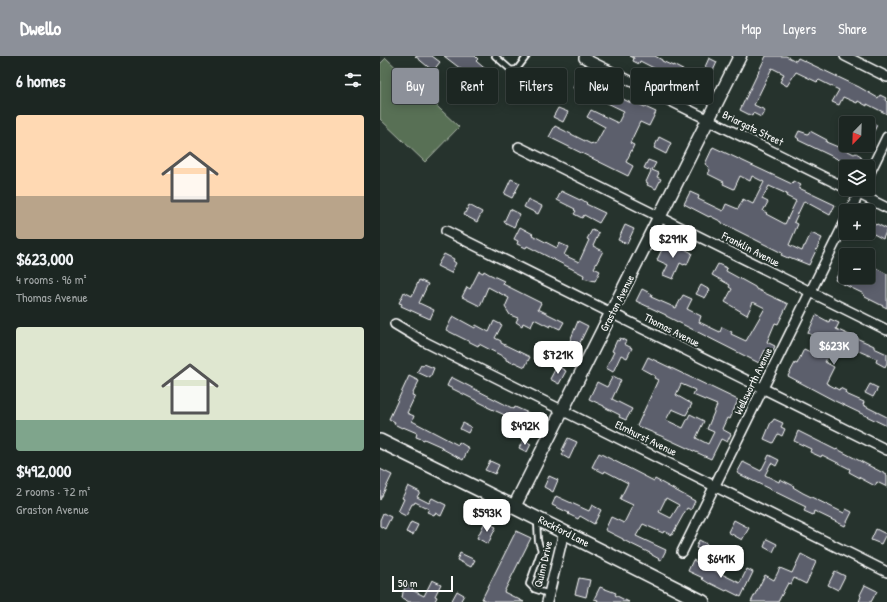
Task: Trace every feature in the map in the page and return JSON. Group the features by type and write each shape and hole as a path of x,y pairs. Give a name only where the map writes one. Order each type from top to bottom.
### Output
{"main road":[{"name":"Rockford Lane","path":"380,441 703,602"}],"street":[{"name":"Graston Avenue","path":"514,507 740,56"},
{"path":"845,56 887,77"},
{"name":"Briargate Street","path":"584,58 839,185"},
{"path":"875,162 887,137"},
{"name":"Franklin Avenue","path":"519,147 661,216 887,330"},
{"path":"867,196 887,208"},
{"name":"Thomas Avenue","path":"446,231 887,450"},
{"name":"Wellsworth Avenue","path":"682,552 839,234"},
{"name":"Elmhurst Avenue","path":"395,324 437,348 887,572"},
{"name":"Quinn Drive","path":"548,598 564,532"}],"lane":[{"path":"495,56 512,70 517,69 527,56"},
{"path":"536,518 538,541 541,550 529,584 548,598"}],"green space":[{"path":"386,58 397,68 392,68 392,104 435,104 459,127 425,162 380,119 380,64"}],"building":[{"path":"415,56 432,56 440,62 435,68 429,68"},
{"path":"444,56 475,56 478,59 476,61 484,68 460,68"},
{"path":"630,56 655,56 662,61 679,68 654,68 640,61 639,64 633,61 634,58"},
{"path":"766,56 786,56 796,61 798,58 859,87 878,98 880,95 886,98 887,114 867,104 867,106 858,101 857,103 843,97 839,105 832,102 839,90 819,80 817,82 796,72 787,86 780,82 784,74 772,68 754,105 765,110 761,117 753,113 752,116 740,110"},
{"path":"709,58 717,62 713,71 713,68 705,67"},
{"path":"623,99 631,104 638,104 656,112 649,126 640,122 630,143 634,145 626,162 633,166 628,176 549,137 555,126 595,145 605,127 587,117 591,110 618,123 624,111 609,104 623,104"},
{"path":"558,108 568,112 563,122 553,117"},
{"path":"799,131 808,134 810,131 827,140 826,142 839,146 839,152 856,153 862,158 861,160 840,160 798,140 799,139 796,137"},
{"path":"659,137 671,143 666,154 654,148"},
{"path":"713,147 792,184 793,181 801,185 799,188 835,205 830,215 804,201 794,222 798,224 789,245 802,251 811,233 822,238 809,265 781,255 782,253 684,204 690,192 699,196 698,199 723,211 726,204 738,209 743,199 753,204 764,182 752,176 750,181 740,176 734,189 708,174 710,170 705,164","holes":["769,186 787,194 786,196 796,201 785,224 763,211 768,202 762,199"]},
{"path":"648,160 656,163 652,170 659,173 657,177 661,179 656,189 647,185 648,183 646,182 651,171 644,168"},
{"path":"511,179 520,183 512,198 504,194"},
{"path":"561,191 580,200 581,199 587,203 586,204 605,213 599,223 584,215 582,218 574,214 576,211 574,210 575,209 557,200"},
{"path":"528,199 542,206 538,214 524,207"},
{"path":"469,205 482,212 477,222 464,215"},
{"path":"510,209 520,214 514,227 504,222"},
{"path":"875,224 887,229 883,239 875,235"},
{"path":"625,225 634,229 627,244 618,240"},
{"path":"520,227 557,248 559,243 568,247 564,255 579,262 589,240 587,239 592,230 599,233 593,246 603,251 594,268 600,271 595,281 583,278 584,275 527,246 526,248 517,244 518,241 514,239"},
{"path":"665,243 681,251 683,248 692,253 687,265 680,263 673,279 663,275 668,265 657,260"},
{"path":"444,254 454,259 453,261 456,263 451,273 437,266"},
{"path":"718,264 727,268 726,271 755,287 756,289 788,304 778,324 775,323 767,342 775,346 772,353 765,350 759,363 636,301 642,289 652,294 651,297 676,308 683,295 692,299 687,309 701,316 699,322 720,332 722,327 732,332 731,334 746,341 765,308 753,302 747,315 725,302 732,289 729,287 730,285 712,275"},
{"path":"876,268 887,274 887,308 865,297 864,294 843,284 875,284"},
{"path":"479,271 483,273 484,271 504,281 503,284 541,303 538,309 564,322 560,329 551,325 550,327 534,319 531,327 523,323 522,326 516,322 518,318 510,315 505,307 509,298 488,287 480,306 462,297 467,287 470,289"},
{"path":"839,272 839,282 835,280"},
{"path":"419,280 428,284 419,303 434,310 430,319 401,306 402,304 399,303 404,292 412,296"},
{"path":"701,285 710,290 705,298 696,294"},
{"path":"816,315 829,322 830,319 839,323 836,329 872,345 874,348 887,354 887,363 885,367 876,362 877,359 836,341 825,362 834,367 826,383 839,390 840,388 846,391 846,394 864,402 863,405 887,417 887,426 788,376 795,363 797,364 804,349 821,357 828,343 808,333"},
{"path":"453,316 475,328 476,325 489,332 494,321 502,325 495,338 501,341 501,343 530,357 525,367 506,360 506,358 479,344 478,346 446,330"},
{"path":"578,321 588,326 575,353 567,348"},
{"path":"620,338 626,341 624,344 632,348 627,358 621,355 613,372 606,368 614,352 612,351 617,340 619,341"},
{"path":"544,348 551,351 545,363 538,360"},
{"path":"648,357 738,400 730,419 727,418 722,429 731,434 727,442 721,439 711,459 637,426 658,380 654,378 655,376 642,369","holes":["681,384 695,390 693,395 717,405 707,429 714,432 708,444 696,438 704,421 690,414 683,428 666,420 672,409 686,415 692,404 676,395"]},
{"path":"424,364 434,368 430,378 417,372 421,365 423,366"},
{"path":"557,366 566,371 559,384 550,379"},
{"path":"409,376 419,381 412,395 415,396 407,413 414,416 412,421 458,445 459,442 469,448 463,460 441,448 442,447 416,437 417,433 394,424 395,422 389,419"},
{"path":"613,376 621,380 612,399 632,409 626,420 619,417 620,415 589,399 597,382 607,387"},
{"path":"451,377 514,409 515,407 542,419 536,432 526,427 527,425 487,407 447,386"},
{"path":"870,384 878,388 873,397 865,393"},
{"path":"774,419 783,423 781,427 785,429 782,436 778,434 773,443 764,439 771,422"},
{"path":"463,423 471,427 468,433 460,429"},
{"path":"798,431 887,475 887,487 877,482 875,486 849,472 850,469 822,455 821,457 810,452 811,449 794,441"},
{"path":"568,438 577,442 569,459 562,455 564,451 562,450"},
{"path":"523,440 531,444 527,452 519,448"},
{"path":"599,453 654,481 655,479 695,501 691,510 687,508 672,535 664,531 663,533 643,524 636,536 666,550 661,560 605,530 611,517 624,523 633,505 620,499 628,483 605,471 604,473 592,467","holes":["666,498 679,505 671,518 659,512"]},
{"path":"769,455 779,460 776,466 771,463 765,475 779,482 780,479 794,486 793,487 803,493 844,513 846,509 852,512 845,526 814,511 813,515 804,511 806,507 737,473 743,462 761,471"},
{"path":"490,461 499,465 495,474 485,470"},
{"path":"380,469 392,475 380,500"},
{"path":"549,476 558,480 553,492 544,487"},
{"path":"408,486 420,492 417,497 429,503 432,498 446,505 441,516 435,513 434,515 427,512 429,509 415,502 412,504 406,516 398,512 404,499 402,498"},
{"path":"556,496 589,511 592,505 601,510 594,524 580,516 578,519 552,505"},
{"path":"383,513 391,517 385,529 380,526 380,520"},
{"path":"734,520 749,528 742,540 728,532"},
{"path":"411,522 418,525 413,535 406,532"},
{"path":"485,522 496,527 488,544 477,538"},
{"path":"876,529 886,534 881,544 871,540"},
{"path":"516,531 531,538 504,592 524,602 488,602 482,599"},
{"path":"767,539 777,544 773,552 764,547"},
{"path":"699,540 707,544 703,551 696,548"},
{"path":"460,553 475,560 471,567 457,560"},
{"path":"801,554 816,562 806,584 794,578 791,584 788,583 778,602 751,602 765,575 774,580 780,568 792,573"},
{"path":"693,560 740,583 747,569 753,572 741,597 710,584 702,579 703,578 688,571"},
{"path":"835,571 845,576 838,590 828,585"},
{"path":"579,578 590,580 586,597 575,594"},
{"path":"432,580 441,584 435,596 437,597 436,602 409,602 402,598 407,584 413,587 412,590 424,596"},
{"path":"865,585 877,591 871,602 859,602 860,595"},
{"path":"600,587 616,593 615,595 629,602 597,602 598,600 594,599"},
{"path":"457,591 464,595 460,602 451,602"}]}
